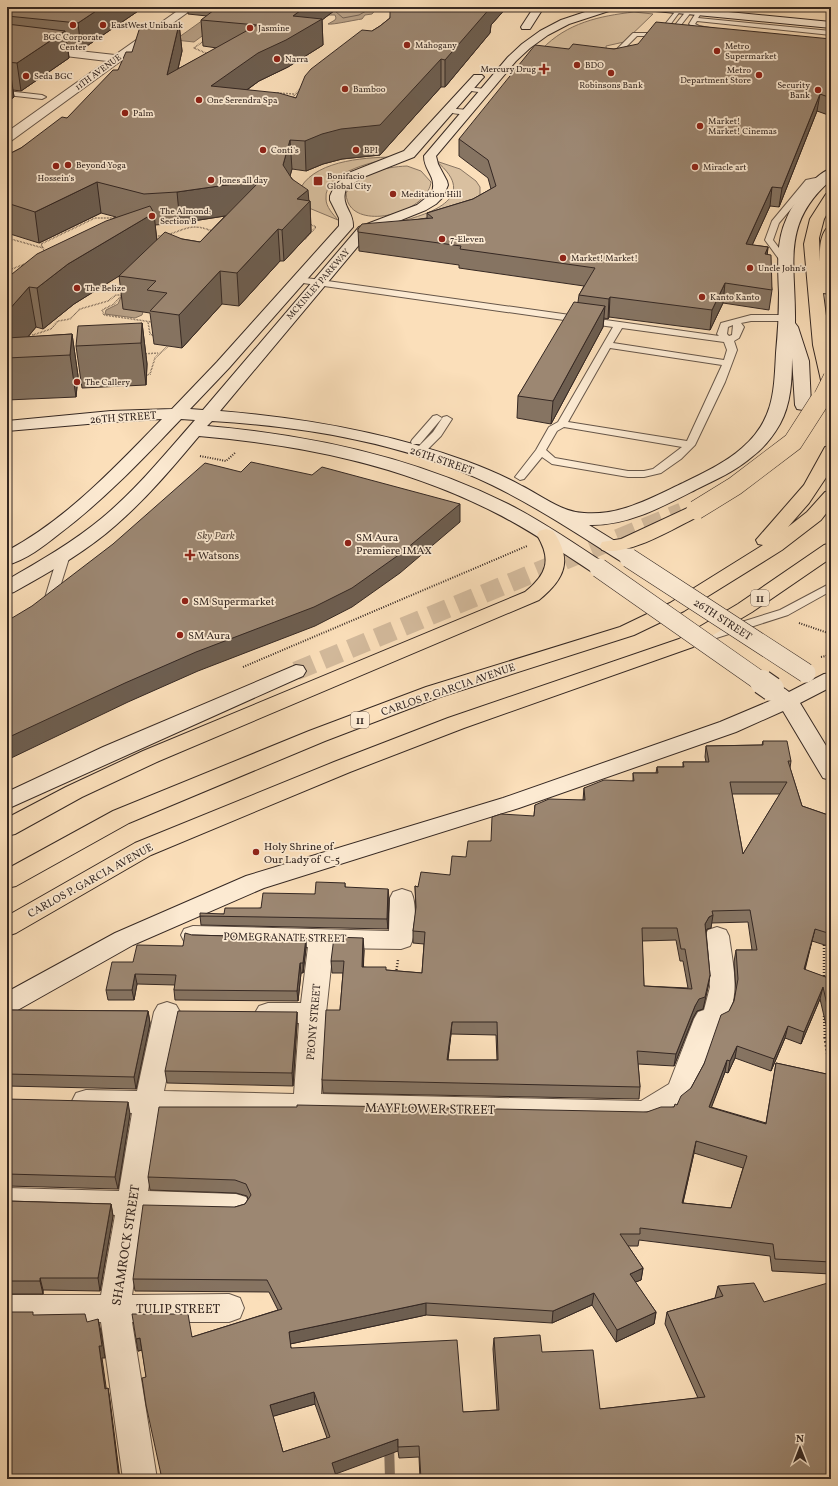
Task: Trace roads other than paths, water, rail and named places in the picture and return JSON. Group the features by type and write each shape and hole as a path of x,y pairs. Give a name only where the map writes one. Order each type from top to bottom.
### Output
{"main road":[{"path":"159,16 171,7"},
{"name":"11TH AVENUE","path":"7,138 116,53 190,7"},
{"path":"518,34 526,27 540,7"},
{"path":"559,13 578,7"},
{"name":"MCKINLEY PARKWAY","path":"7,588 64,555 109,522 151,482 364,230 379,222 399,217 422,208 437,196 441,184 431,167 430,156 512,59 529,47 544,33 565,22 611,7"},
{"path":"645,7 690,13 831,25"},
{"path":"718,7 831,17"},
{"path":"526,27 545,18"},
{"path":"134,33 147,24"},
{"path":"7,46 100,57 116,53"},
{"name":"11TH AVENUE","path":"85,67 100,57"},
{"name":"MCKINLEY PARKWAY","path":"7,559 36,543 80,510 114,479 162,427 223,365 299,280 346,227 346,216 336,197 342,184 358,173 395,162 408,154 486,68"},
{"path":"25,109 55,88"},
{"path":"382,165 414,166 435,172"},
{"path":"554,512 577,519 599,520 618,517 649,507 719,472 746,454 767,432 777,415 782,396 787,318 784,260 787,232 795,212 808,194 828,176"},
{"path":"831,197 819,215 812,230 811,244 821,345 831,389"},
{"path":"342,210 350,214 373,219 399,217"},
{"path":"831,232 827,246 827,270 831,325"},
{"path":"787,318 801,361 803,405"},
{"path":"609,546 625,544 696,510 735,486 793,442 820,400 831,377"},
{"name":"26TH STREET","path":"7,426 175,414 207,415 298,424 360,435 415,450 514,481 554,512 819,679"},
{"name":"26TH STREET","path":"7,437 94,429 162,427 267,437 309,444 390,463 466,491 502,508 599,568 780,695 802,720 831,773"},
{"path":"721,580 763,542 797,506 820,476 831,451"},
{"name":"CARLOS P. GARCIA AVENUE","path":"7,880 121,817 213,778 433,692 627,631 677,607 775,546 814,516 831,496"},
{"path":"7,828 74,792 157,753 532,596 546,584 554,569 556,554 546,535"},
{"name":"CARLOS P. GARCIA AVENUE","path":"7,927 143,849 342,767 456,723 686,643 745,608 831,549"},
{"path":"7,800 111,752 296,671"},
{"path":"7,1004 124,939 255,882 511,803 728,727 780,695 819,679"},
{"name":"POMEGRANATE STREET","path":"193,935 401,940 402,898"},
{"name":"MAYFLOWER STREET","path":"61,1101 644,1112 679,1090 692,1062 707,1019 716,1016 722,998 723,987 717,936"},
{"name":"PEONY STREET","path":"307,1105 313,1013 322,938"},
{"name":"SHAMROCK STREET","path":"140,1479 114,1309 148,1102 168,1012"},
{"path":"244,1012 313,1013"},
{"path":"7,1200 131,1205 236,1206"},
{"name":"TULIP STREET","path":"7,1309 229,1308"}],"lane":[{"path":"690,13 692,24 697,28 721,30"},
{"path":"680,36 678,25 690,13"},
{"path":"660,34 690,13 831,34"},
{"path":"600,57 615,55 635,34 660,34 687,37"},
{"path":"467,89 485,91"},
{"path":"7,93 42,97"},
{"path":"449,110 468,112"},
{"path":"299,280 729,340 736,336 739,327 736,322 751,318 787,318"},
{"path":"514,481 541,451 553,430 562,424 620,325"},
{"path":"541,451 552,461 628,474 644,474 657,470 677,457 690,445 711,401 732,350 729,340"},
{"path":"608,346 727,363"},
{"path":"415,450 437,434 442,418"},
{"path":"562,424 690,445"},
{"path":"514,481 552,461"},
{"path":"49,603 64,555"},
{"path":"686,643 780,615 815,598 831,586"},
{"path":"35,611 49,603 66,590"}],"water":[{"path":"333,7 378,7 372,14 365,15 362,19 328,24 336,18 335,15 329,15"},
{"path":"203,20 221,22 194,42 175,40"},
{"path":"121,297 125,297 143,312 142,315 135,318 105,314 106,310 118,304"}],"waterway":[{"path":"389,1444 390,1479"}],"tunnel":[{"path":"296,671 682,512"}],"place":[{"name":"BGC Corporate Center","path":"73,25"},
{"name":"EastWest Unibank","path":"103,25"},
{"name":"Jasmine","path":"250,28"},
{"name":"Mahogany","path":"407,45"},
{"name":"Metro Supermarket","path":"717,51"},
{"name":"Narra","path":"277,59"},
{"name":"BDO","path":"577,65"},
{"name":"Mercury Drug","path":"544,69"},
{"name":"Robinsons Bank","path":"611,73"},
{"name":"Metro Department Store","path":"759,75"},
{"name":"Seda BGC","path":"26,76"},
{"name":"Bamboo","path":"345,89"},
{"name":"Security Bank","path":"818,90"},
{"name":"One Serendra Spa","path":"199,100"},
{"name":"Palm","path":"125,113"},
{"name":"Market! Market! Cinemas","path":"700,126"},
{"name":"Conti's","path":"263,150"},
{"name":"BPI","path":"356,150"},
{"name":"Beyond Yoga","path":"68,165"},
{"name":"Hossein's","path":"56,166"},
{"name":"Miracle art","path":"695,167"},
{"name":"Jones all day","path":"211,180"},
{"name":"Bonifacio Global City","path":"318,181"},
{"name":"Meditation Hill","path":"393,194"},
{"name":"The Almond: Section B","path":"152,216"},
{"name":"7-Eleven","path":"442,239"},
{"name":"Market! Market!","path":"563,258"},
{"name":"Uncle John's","path":"750,268"},
{"name":"The Belize","path":"77,288"},
{"name":"Kanto Kanto","path":"702,297"},
{"name":"The Callery","path":"77,382"},
{"name":"SM Aura Premiere IMAX","path":"348,543"},
{"name":"Watsons","path":"190,555"},
{"name":"SM Supermarket","path":"185,601"},
{"name":"SM Aura","path":"180,635"},
{"name":"Holy Shrine of Our Lady of C-5","path":"256,852"}],"park label":[{"name":"Sky Park","path":"216,535"}]}
